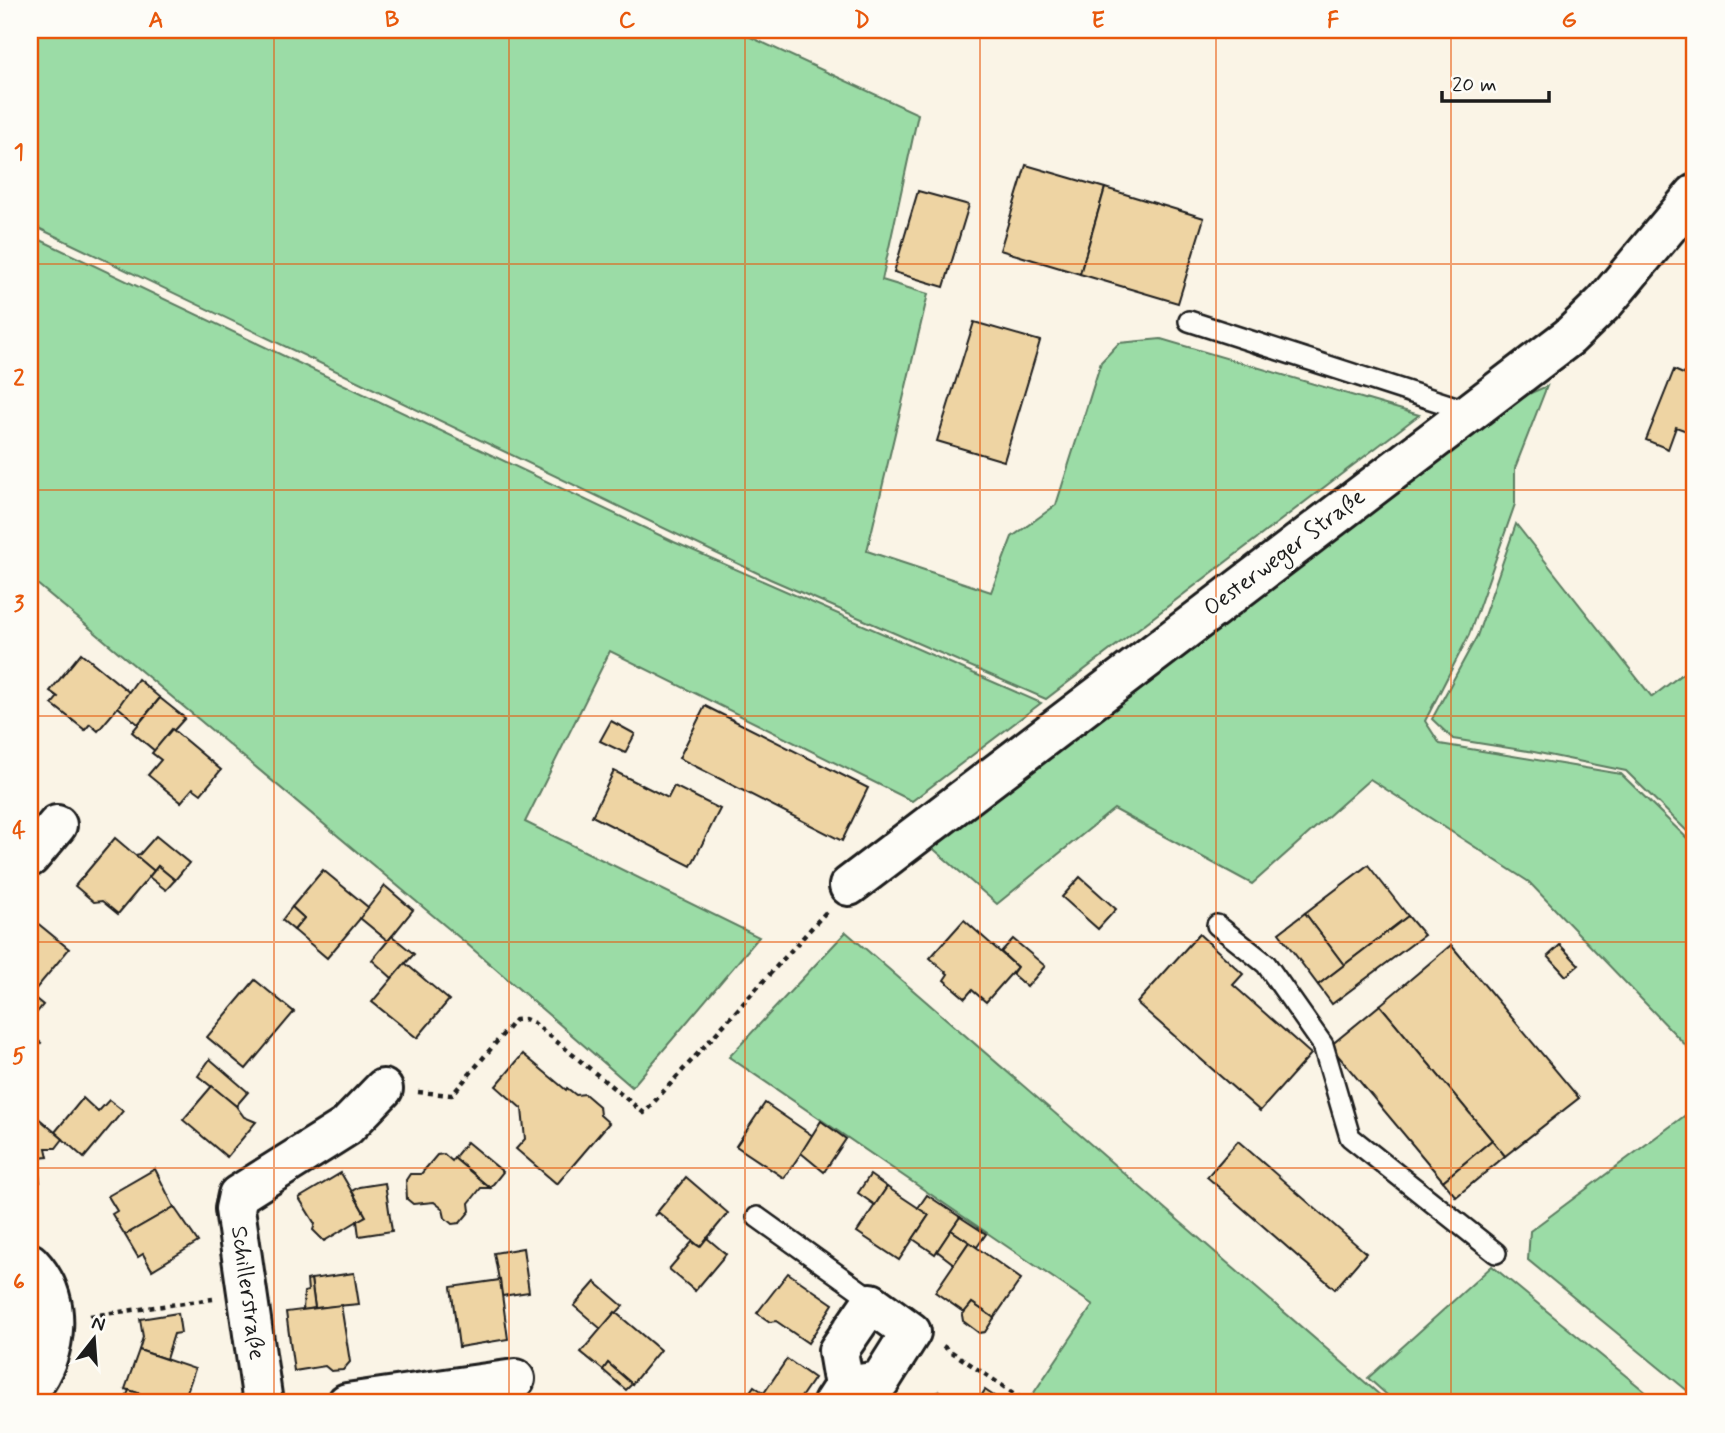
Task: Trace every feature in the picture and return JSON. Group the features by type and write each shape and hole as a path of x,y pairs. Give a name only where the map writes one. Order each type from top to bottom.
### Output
{"street":[{"name":"Oesterweger Straße","path":"849,886 1012,759 1569,337 1605,302 1695,194"},
{"path":"30,857 57,825"},
{"name":"Schillerstraße","path":"262,1403 235,1209 238,1195 346,1127 383,1089"},
{"path":"30,1263 38,1272 52,1305 54,1338 44,1371 30,1389"},
{"path":"871,1303 911,1332 880,1381 838,1395 838,1351 871,1303"},
{"path":"347,1403 515,1379"}],"lane":[{"path":"1189,321 1471,412"},
{"path":"1217,925 1266,964 1323,1045 1350,1137 1496,1253"},
{"path":"757,1217 862,1292 871,1303"}],"path":[{"path":"383,1089 452,1095 516,1020 525,1019 534,1023 644,1113 849,886"},
{"path":"52,1305 88,1316 246,1295"},
{"path":"911,1332 928,1336 1028,1403"}],"green space":[{"path":"30,30 735,30 918,114 882,280 928,294 867,551 991,592 1012,537 1056,505 1101,362 1119,343 1161,339 1419,415 1046,699 770,579 30,224"},
{"path":"30,235 674,542 1041,703 912,801 610,651 525,822 759,937 632,1087 467,944 30,578"},
{"path":"1547,386 1515,468 1515,504 1469,635 1425,721 1440,744 1621,774 1695,846 1695,1055 1529,882 1370,779 1252,884 1114,809 997,904 929,845 1503,405"},
{"path":"1516,524 1652,697 1695,664 1695,839 1626,771 1453,739 1432,719 1477,636"},
{"path":"846,932 1389,1403 1027,1403 1093,1305 729,1057"},
{"path":"1695,1108 1695,1397 1528,1260 1530,1231"},
{"path":"1492,1266 1659,1403 1396,1403 1368,1378"}],"building":[{"path":"1026,165 1105,188 1080,274 1000,250"},
{"path":"1105,188 1204,218 1178,303 1080,274"},
{"path":"918,191 969,205 944,287 894,272"},
{"path":"974,322 1040,341 1004,461 937,441"},
{"path":"1674,370 1695,379 1695,434 1676,427 1668,449 1646,440"},
{"path":"81,653 130,693 98,731 90,724 85,730 52,704 58,697 50,691"},
{"path":"138,679 160,698 138,724 118,707"},
{"path":"160,698 185,718 155,751 132,732"},
{"path":"705,706 868,788 842,841 679,758"},
{"path":"611,721 635,734 625,753 600,741"},
{"path":"172,729 221,770 201,794 193,788 181,802 148,775 161,760 152,753"},
{"path":"614,771 668,798 674,786 720,809 691,866 592,816"},
{"path":"156,836 189,863 175,880 158,866 154,871 135,855 140,854"},
{"path":"115,838 154,871 118,914 102,901 94,902 75,886"},
{"path":"1368,865 1408,916 1344,965 1305,913"},
{"path":"158,866 175,880 166,890 149,877"},
{"path":"323,870 369,908 327,958 294,930 304,918 292,907"},
{"path":"1080,877 1116,909 1098,929 1062,897"},
{"path":"385,886 413,910 388,941 360,918"},
{"path":"292,907 304,918 294,930 282,920"},
{"path":"1305,913 1344,965 1318,985 1279,933"},
{"path":"1408,916 1424,935 1332,1004 1318,985"},
{"path":"30,917 69,949 30,996"},
{"path":"964,920 1017,967 986,1002 972,990 965,998 944,980 948,974 930,958"},
{"path":"1199,934 1243,974 1233,985 1311,1054 1260,1111 1137,1003"},
{"path":"392,936 414,954 392,978 372,960"},
{"path":"1013,939 1045,966 1027,987 1012,974 1017,967 1001,952"},
{"path":"1451,945 1579,1098 1505,1156 1380,1005"},
{"path":"1560,945 1579,965 1566,976 1548,956"},
{"path":"405,963 449,1000 417,1038 372,1002"},
{"path":"255,980 294,1012 246,1069 207,1037"},
{"path":"30,996 43,1005 30,1021"},
{"path":"1380,1005 1492,1140 1443,1181 1330,1046"},
{"path":"30,1034 41,1043 30,1056"},
{"path":"523,1054 566,1090 567,1088 576,1095 585,1094 599,1106 600,1115 609,1123 557,1184 516,1149 525,1139 522,1109 496,1086"},
{"path":"210,1059 248,1092 236,1106 198,1076"},
{"path":"212,1086 236,1106 244,1117 256,1122 227,1157 183,1120"},
{"path":"83,1098 98,1112 109,1100 123,1111 84,1158 55,1132"},
{"path":"765,1103 813,1136 784,1178 736,1146"},
{"path":"30,1111 63,1139 56,1148 46,1148 48,1157 37,1158 34,1162 30,1159"},
{"path":"821,1121 846,1139 824,1172 801,1153"},
{"path":"1492,1140 1505,1156 1456,1197 1443,1181"},
{"path":"1238,1141 1366,1253 1335,1289 1207,1177"},
{"path":"467,1142 503,1172 490,1188 454,1158"},
{"path":"444,1154 452,1161 454,1158 490,1188 481,1188 469,1203 470,1211 460,1223 452,1224 445,1218 443,1209 434,1202 413,1204 407,1199 406,1180 410,1174 421,1174 437,1155"},
{"path":"30,1159 38,1166 40,1182 30,1182"},
{"path":"155,1169 174,1207 125,1235 112,1214 117,1211 108,1196"},
{"path":"341,1173 366,1216 324,1241 313,1230 315,1224 299,1198"},
{"path":"870,1175 887,1187 875,1205 858,1193"},
{"path":"686,1177 728,1213 700,1247 659,1213 654,1216"},
{"path":"385,1183 392,1231 359,1236 357,1221 366,1216 352,1191 359,1187"},
{"path":"887,1187 929,1215 899,1260 857,1232"},
{"path":"927,1195 960,1217 935,1254 913,1239 929,1215 918,1208"},
{"path":"174,1207 198,1242 152,1270 143,1254 138,1257 125,1235"},
{"path":"960,1217 986,1234 977,1247 951,1230"},
{"path":"951,1230 969,1242 954,1264 937,1251"},
{"path":"707,1238 726,1254 695,1291 669,1269 692,1242 700,1247"},
{"path":"969,1242 1021,1279 994,1318 972,1303 965,1313 935,1292"},
{"path":"523,1248 529,1292 502,1296 494,1253"},
{"path":"354,1273 359,1304 315,1308 311,1279"},
{"path":"788,1273 833,1304 808,1343 776,1321 770,1322 757,1313"},
{"path":"311,1279 315,1308 303,1310 304,1292 308,1291 307,1280"},
{"path":"500,1280 508,1339 459,1347 451,1287"},
{"path":"595,1282 623,1306 601,1329 574,1306"},
{"path":"972,1303 994,1318 985,1332 979,1333 963,1321 962,1315"},
{"path":"341,1305 350,1362 343,1370 331,1371 325,1366 294,1371 286,1312"},
{"path":"615,1312 660,1350 632,1384 608,1363 603,1370 581,1352"},
{"path":"178,1313 181,1333 174,1334 166,1359 139,1350 143,1337 140,1319"},
{"path":"139,1350 195,1369 183,1403 168,1403 125,1389"},
{"path":"787,1359 814,1378 797,1403 779,1403 764,1393"},
{"path":"608,1363 632,1384 626,1390 603,1370"},
{"path":"754,1386 764,1393 779,1403 742,1403"},
{"path":"129,1390 168,1403 124,1403"},
{"path":"985,1390 1004,1403 977,1403"},
{"path":"939,1391 957,1403 931,1403"},
{"path":"712,1396 722,1403 707,1403"}]}
